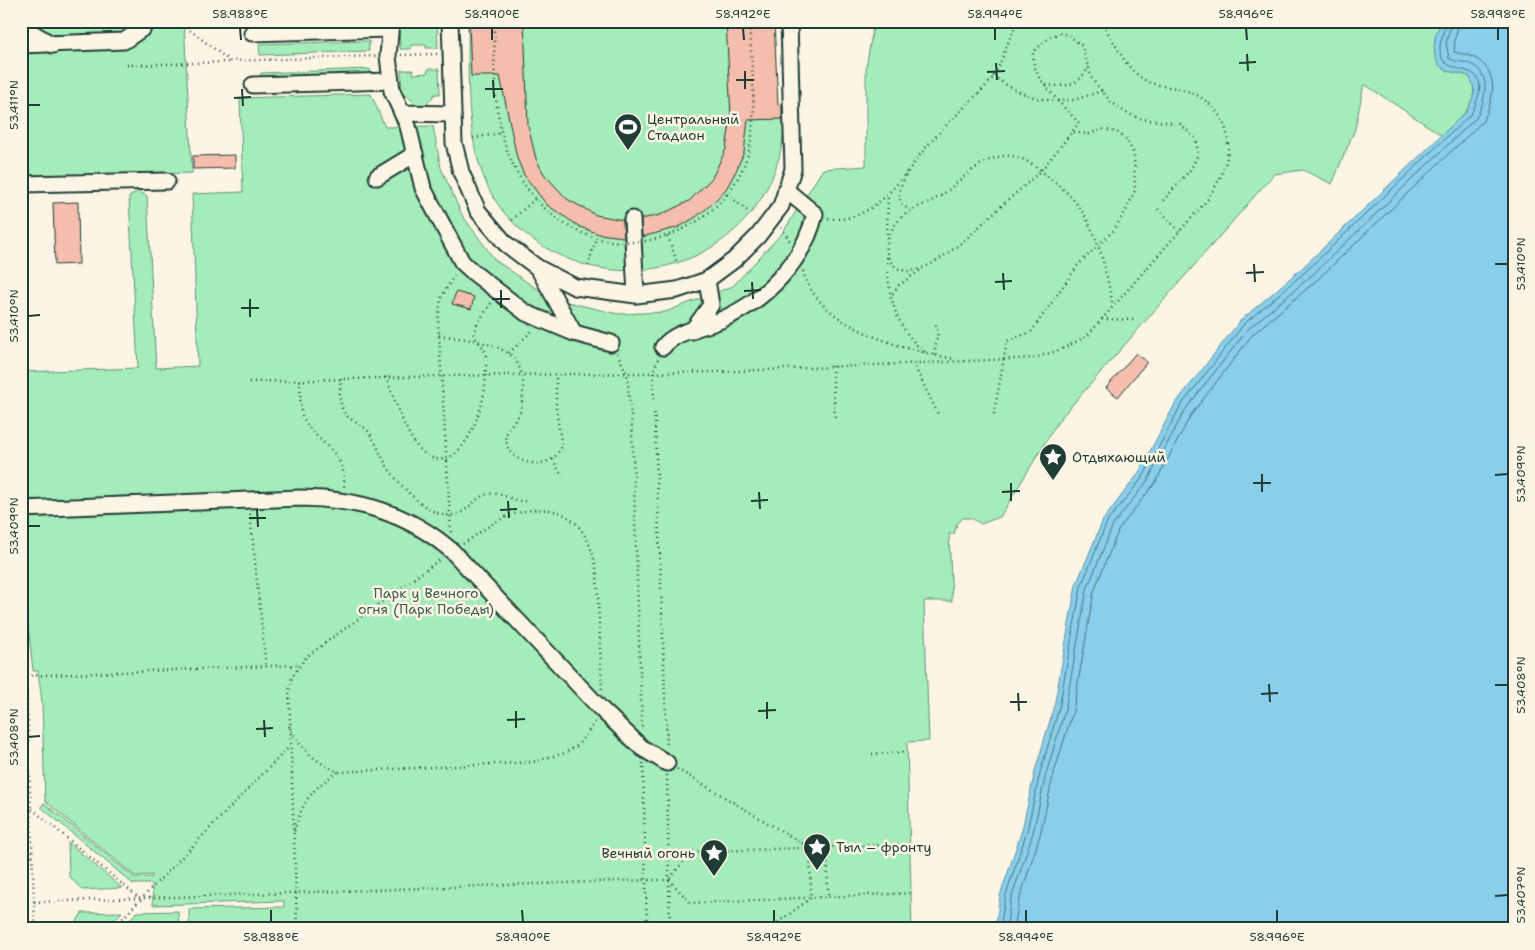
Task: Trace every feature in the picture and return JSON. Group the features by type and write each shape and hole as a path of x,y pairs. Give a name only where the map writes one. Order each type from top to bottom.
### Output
{"lane":[{"path":"21,46 124,41 143,28 143,21"},
{"path":"450,21 454,143 461,172 478,211 506,244 538,268 575,287 636,296 677,290 707,280 734,260 758,236 781,206 793,169 789,21"},
{"path":"252,33 390,25 388,56 392,90 408,126 423,188 462,262 526,313 574,333 611,343"},
{"path":"21,26 53,45"},
{"path":"253,85 391,81"},
{"path":"402,113 452,114"},
{"path":"377,176 415,154"},
{"path":"21,184 167,181"},
{"path":"662,347 669,339 721,320 750,305 777,280 799,255 810,234 815,214 786,190"},
{"path":"632,219 636,296"},
{"path":"538,268 574,333"},
{"path":"692,331 711,305 707,280"},
{"path":"21,510 302,498 364,504 396,515 442,542 452,551 601,709 642,748 667,763"}],"path":[{"path":"178,21 230,62"},
{"path":"494,21 498,120 519,177 535,199 559,221 596,238 627,242 639,242 668,236 699,221 727,194 740,174 748,154 752,133 749,21"},
{"path":"815,214 835,219 852,216 874,206 888,194 925,146 994,76 1002,63 1020,21"},
{"path":"249,382 386,377 716,372 1035,358 1062,349 1087,336 1208,199 1220,179 1227,160 1228,143 1224,123 1215,108 1203,98 1184,90 1161,86 1145,80 1129,68 1100,21"},
{"path":"890,298 899,285 952,251 1040,170 1079,123 1044,85 1032,65 1033,52 1050,37 1059,33 1069,35 1082,46 1092,79 1126,113 1142,119 1180,124 1196,140 1198,154 1191,169 1162,203"},
{"path":"127,65 450,54"},
{"path":"1044,85 1072,85 1082,78 1089,67"},
{"path":"994,76 1010,88 1034,99 1074,100 1102,91"},
{"path":"994,414 1007,341 1031,332 1078,266 1113,231 1135,190 1134,154 1127,140 1117,132 1102,129 1089,134 1072,132"},
{"path":"472,138 502,133"},
{"path":"928,266 904,271 897,268 886,254 888,238 896,223 911,210 931,203 974,169 991,159 1005,156 1023,159 1040,170 1070,196 1089,222 1098,246 1113,306"},
{"path":"909,168 901,194 902,203 905,208 911,210"},
{"path":"727,194 750,213"},
{"path":"888,194 886,254 890,298 901,327 913,342 928,354"},
{"path":"512,220 535,199"},
{"path":"1158,209 1179,231"},
{"path":"774,216 799,255 805,280 821,302 842,321 862,331 928,354 961,360"},
{"path":"668,236 677,264"},
{"path":"588,266 596,238"},
{"path":"452,551 440,376 439,334 441,298 462,262"},
{"path":"386,377 397,410 418,446 426,454 452,458 460,451 481,407 486,355 482,346 476,341 474,334 477,324 499,292"},
{"path":"509,353 518,342 531,333 541,319"},
{"path":"1102,319 1136,320"},
{"path":"934,355 938,333 935,323"},
{"path":"439,334 476,341 509,353 521,366 524,375 521,411 510,423 506,439 510,450 523,463 533,464 553,459 562,447 556,410 556,374"},
{"path":"611,343 627,374 632,427 647,929"},
{"path":"662,347 653,372 667,763 670,929"},
{"path":"913,363 940,416"},
{"path":"832,366 835,419"},
{"path":"341,378 339,393 344,412 366,429 374,439 392,474 418,501 435,512 450,515 467,510 486,494 497,493 518,501 528,501"},
{"path":"300,380 302,415 336,454 345,471 343,501"},
{"path":"553,459 562,477"},
{"path":"249,500 266,667"},
{"path":"289,726 299,745 320,764 338,772 532,762 551,758 577,746 598,718 601,709 597,574 588,537 578,524 565,515 549,510 531,509 504,518 452,551 306,657 298,665 292,677 290,690 289,726 297,929"},
{"path":"21,621 26,676 35,929"},
{"path":"21,676 298,665"},
{"path":"112,929 290,746"},
{"path":"872,754 907,752"},
{"path":"667,763 810,848"},
{"path":"293,834 301,808 316,786 338,772"},
{"path":"31,808 140,899"},
{"path":"669,880 691,852 910,844"},
{"path":"810,848 811,898"},
{"path":"827,848 828,897"},
{"path":"34,902 647,880 669,880 691,903 912,893"},
{"path":"769,929 811,898"}],"green space":[{"path":"21,21 184,21 192,173 21,178"},
{"path":"263,21 370,21 369,25 264,27"},
{"path":"405,21 437,22 438,48 426,48 426,45 411,45 411,49 400,49 399,24 404,24"},
{"name":"Центральный Стадион","path":"468,21 759,21 764,119 786,118 780,154 767,188 750,214 729,235 704,252 676,263 647,269 617,270 588,266 559,255 537,243 517,226 500,207 487,185 480,166 474,146 469,104"},
{"name":"Парк у Вечного огня (Парк Победы)","path":"874,21 1444,21 1437,30 1434,43 1437,62 1443,69 1470,77 1473,86 1471,102 1467,110 1443,136 1364,84 1355,129 1332,184 1303,170 1274,174 1059,420 1000,517 981,524 971,518 963,518 957,524 954,534 949,534 952,601 924,601 929,741 907,742 912,929 189,929 189,909 284,907 284,901 153,905 152,884 133,884 41,807 44,803 135,878 152,877 152,875 135,876 45,801 42,702 38,671 33,671 27,616 21,600 21,372 138,368 129,197 138,191 147,196 156,368 198,366 192,194 243,192 240,98 371,94 385,127 433,126 441,168 462,215 495,260 550,298 618,314 665,312 733,286 783,232 823,169 866,166 866,68"},
{"path":"369,41 369,51 260,55 259,44"},
{"path":"370,69 371,79 261,83 261,73"},
{"path":"428,69 439,69 440,94 435,94 427,104 427,108 417,108 416,104 407,96 402,96 401,70 413,70 413,74 427,73"},
{"path":"68,842 122,888 82,890 69,876"},
{"path":"178,911 179,928 120,929 137,912"},
{"path":"122,912 105,929 72,929 82,913"}],"water":[{"path":"1444,21 1514,21 1514,929 995,929 1000,896 1022,830 1035,771 1054,707 1076,585 1103,520 1138,474 1175,404 1240,321 1302,268 1467,111 1475,92 1470,77 1443,69 1435,56 1437,30"}],"building":[{"path":"524,21 528,126 536,159 544,174 567,199 596,215 623,220 624,237 599,234 580,227 547,205 524,175 517,158 500,76 471,76 469,22"},
{"path":"726,21 774,21 778,105 782,105 782,119 748,120 744,152 726,189 696,217 679,227 642,237 641,219 660,215 689,201 712,178 726,149 731,117"},
{"path":"235,155 235,168 193,169 193,156"},
{"path":"78,202 79,264 55,265 53,203"},
{"path":"456,292 474,297 471,309 452,304"},
{"path":"1136,353 1147,362 1118,397 1106,388"}],"place":[{"name":"Центральный Стадион","path":"628,151"},
{"name":"Отдыхающий","path":"1053,481"},
{"name":"Тыл – фронту","path":"817,871"},
{"name":"Вечный огонь","path":"714,877"}]}
